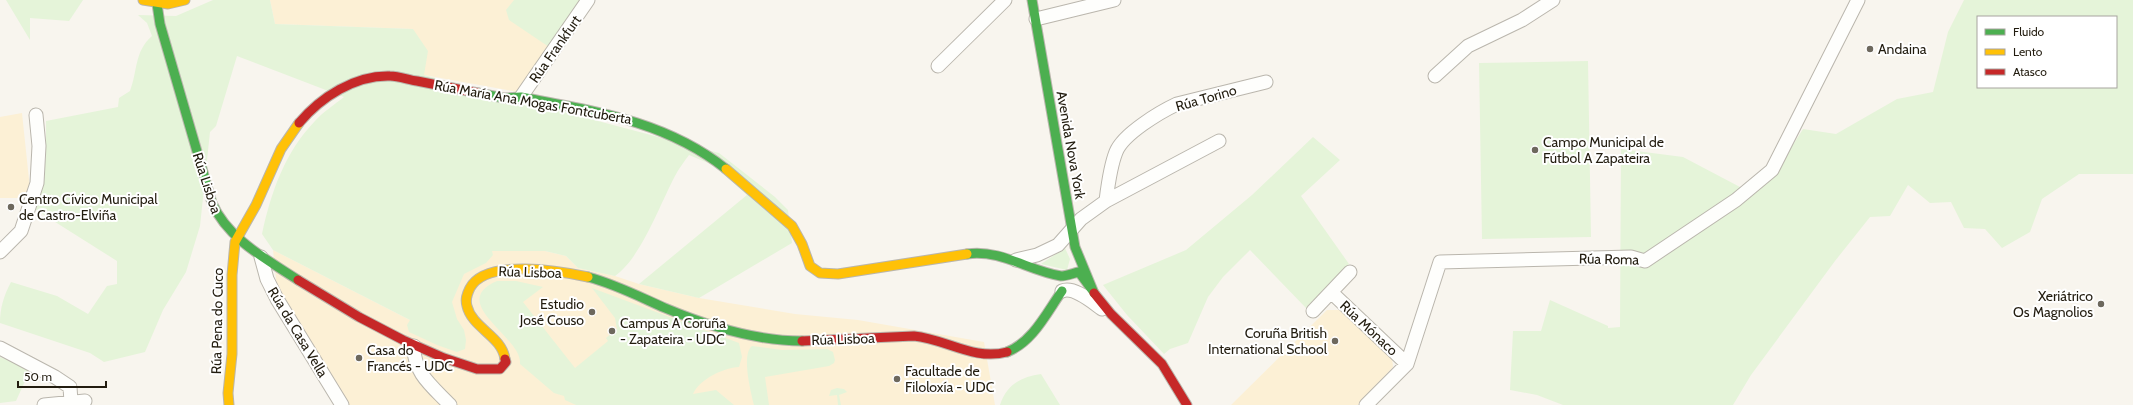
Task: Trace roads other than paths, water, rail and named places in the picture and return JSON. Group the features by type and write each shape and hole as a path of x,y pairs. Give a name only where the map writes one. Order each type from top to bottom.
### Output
{"street":[{"path":"143,0 157,4 168,4 185,0"},
{"name":"Rúa Frankfurt","path":"521,97 588,0"},
{"path":"938,66 1005,0"},
{"name":"Avenida Nova York","path":"1032,0 1072,229 1082,267 1093,291"},
{"path":"1036,19 1114,0"},
{"path":"1435,76 1468,46 1522,20 1552,0"},
{"name":"Rúa Roma","path":"1366,405 1407,364 1440,262 1631,257 1645,261 1736,200 1772,170 1858,0"},
{"name":"Rúa Lisboa","path":"157,4 160,24 212,203 220,220 238,238 261,256 326,297 414,346 456,363 490,371 500,370 506,362 505,353 498,343 474,320 468,307 468,294 473,282 491,271 516,270 553,272 582,276 621,288 645,300 692,318 770,339 803,341 918,337 983,354 1008,351 1022,342 1039,324 1073,274"},
{"name":"Rúa María Ana Mogas Fontcuberta","path":"238,238 250,219 285,143 303,118 332,92 374,77 390,76 504,98 521,97 633,120 653,127 690,144 737,177 790,223 802,242 810,266 822,274 836,275 856,270 976,253 998,255 1064,276 1073,274"},
{"name":"Rúa Torino","path":"1106,201 1116,151 1129,135 1166,109 1177,104 1266,82"},
{"path":"0,252 21,230 37,183 38,146 36,115"},
{"path":"1016,260 1048,251 1058,245 1081,219 1106,201 1218,141"},
{"name":"Rúa Pena do Cuco","path":"229,405 232,354 231,288 234,246 238,238"},
{"name":"Rúa da Casa Vella","path":"261,256 267,279 277,299 342,405"},
{"name":"Avenida Nova York","path":"1073,274 1078,272 1081,274 1087,285 1111,314 1162,364 1187,405"},
{"name":"Rúa Mónaco","path":"1313,310 1350,272"},
{"path":"1062,291 1067,290 1076,293 1111,314"},
{"name":"Rúa Mónaco","path":"1331,292 1407,364"},
{"path":"414,346 414,358 421,375 450,405"},
{"path":"0,348 55,377 70,387 71,402"},
{"path":"44,405 71,402 88,404"}],"place":[{"name":"Andaina","path":"1870,49"},
{"name":"Campo Municipal de Fútbol A Zapateira","path":"1535,150"},
{"name":"Centro Cívico Municipal de Castro-Elviña","path":"11,207"},
{"name":"Xeriátrico Os Magnolios","path":"2101,304"},
{"name":"Estudio José Couso","path":"592,312"},
{"name":"Campus A Coruña - Zapateira - UDC","path":"612,331"},
{"name":"Coruña British International School","path":"1335,341"},
{"name":"Casa do Francés - UDC","path":"359,358"},
{"name":"Facultade de Filoloxía - UDC","path":"897,379"}]}
